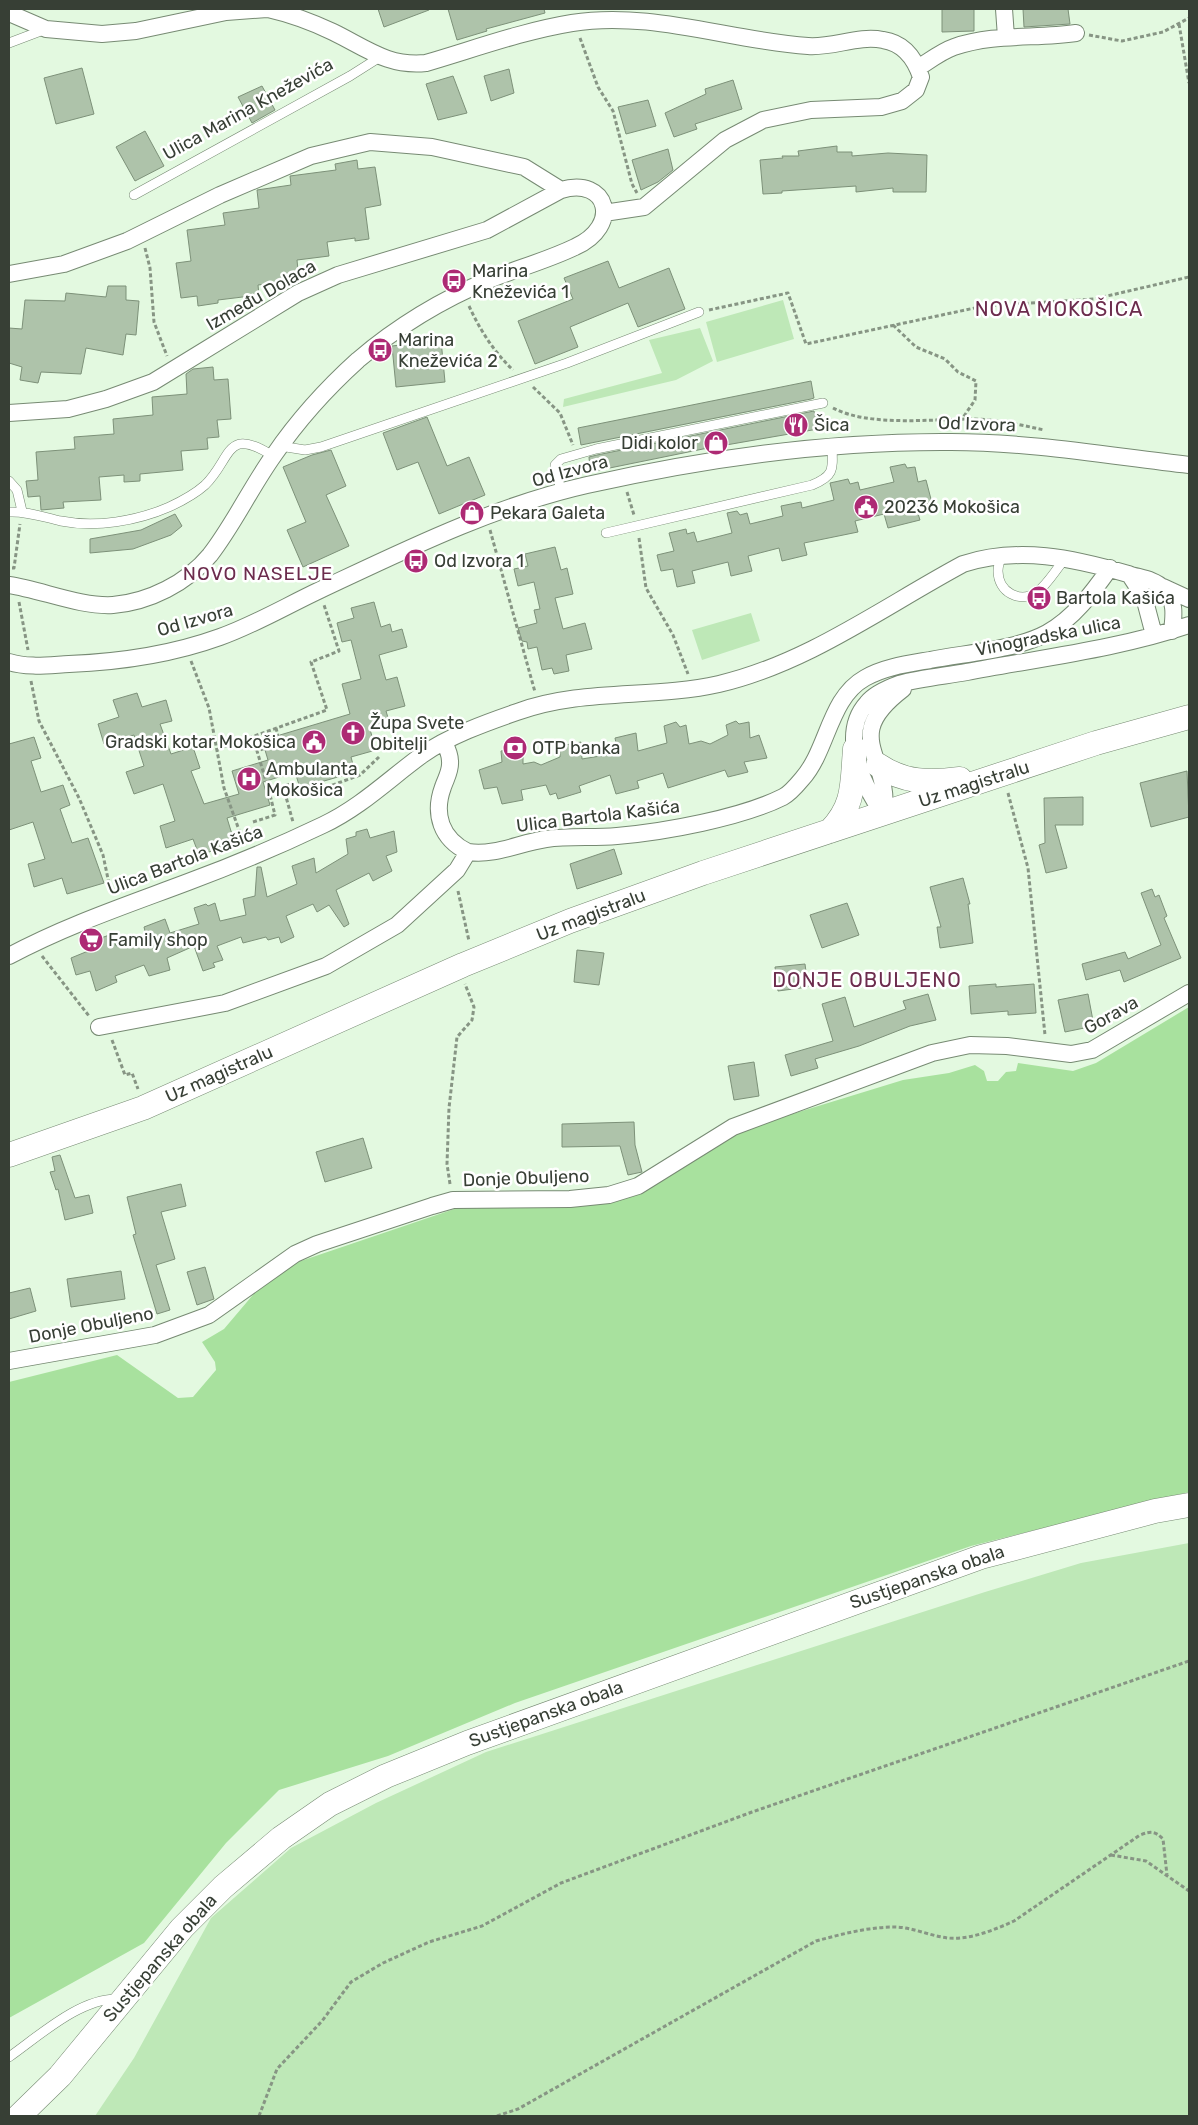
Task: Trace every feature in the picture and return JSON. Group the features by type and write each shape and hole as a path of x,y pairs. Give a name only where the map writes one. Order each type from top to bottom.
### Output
{"main road":[{"name":"Uz magistralu","path":"9,1155 143,1108 463,965 570,921 830,831 1010,779 1096,743 1189,717"},
{"path":"830,831 841,820 851,799 855,749"},
{"path":"878,765 892,774 924,782 1010,779"},
{"name":"Sustjepanska obala","path":"19,2116 60,2076 182,1928 223,1886 281,1838 330,1804 386,1776 467,1743 981,1556 1155,1511 1189,1505"}],"street":[{"name":"Ulica Marina Kneževića","path":"9,13 46,29 102,34 136,31 226,12 267,9 289,14 333,32 380,57 398,63 426,63 573,23 622,21 652,16 769,43 818,47 856,40 883,40 899,45 912,57 918,68"},
{"path":"1004,9 1006,37"},
{"path":"9,585 95,604 112,605 133,602 173,586 209,556 277,451 330,386 388,335 463,292 583,244 600,229 605,220 604,213 644,207 725,140 763,120 811,110 882,107 902,101 916,90 921,78 918,68 952,47 978,40 1006,37 1056,36 1076,33"},
{"path":"9,274 64,264 127,241 220,195 311,156 370,142 432,147 524,167 561,190"},
{"name":"Između Dolaca","path":"9,413 38,412 87,404 153,382 254,319 314,286 338,275 381,260 452,242 487,230 561,190 571,187 583,188 596,194 602,202 604,213"},
{"name":"Od Izvora","path":"12,665 98,663 185,646 234,631 319,590 487,517 560,491 688,464 877,443 953,442 1059,449 1189,465"},
{"name":"Ulica Bartola Kašića","path":"9,956 32,943 115,909 250,859 298,837 360,804 422,754 444,742 539,704 589,695 693,689 763,672 806,653 963,564 984,558 1022,554 1066,559 1110,568 1145,578 1189,599"},
{"name":"Ulica Bartola Kašića","path":"468,852 481,854 548,839 618,836 685,826 743,811 784,796 802,780 816,760 836,713 849,690 863,679 879,671 904,664 1018,643 1047,632 1076,611 1110,568"},
{"path":"1128,574 1144,597 1154,635"},
{"path":"1163,587 1174,607 1172,631"},
{"name":"Vinogradska ulica","path":"884,814 870,794 855,749 853,737 856,718 867,702 882,692 913,681 1102,647 1172,631 1189,625"},
{"name":"Vinogradska ulica","path":"884,814 885,792 870,738 872,724 888,700 913,681"},
{"path":"99,1027 225,1003 326,966 397,925 450,876 468,852 450,840 443,831 438,816 438,804 450,771 450,759 444,742"},
{"name":"Gorava","path":"1047,1051 1071,1054 1092,1050 1189,993"},
{"name":"Donje Obuljeno","path":"9,1361 155,1336 209,1315 295,1254 317,1244 452,1200 570,1199 609,1195 638,1186 733,1127 932,1053 970,1045 1047,1051"}],"lane":[{"name":"Ulica Marina Kneževića","path":"9,43 46,29"},
{"name":"Ulica Marina Kneževića","path":"134,195 350,76 380,57"},
{"path":"9,512 22,511 63,521 101,524 133,518 168,508 188,498 205,485 227,451 242,443 277,451 305,450 321,447 558,366 699,312"},
{"path":"560,491 555,473 555,465 561,459 596,449 823,404"},
{"path":"606,533 812,486 826,479 833,468 832,447"},
{"path":"9,481 17,490 22,511"},
{"path":"1002,555 998,571 999,578 1008,593 1017,597 1029,596 1037,592 1066,559"},
{"path":"9,2057 78,2009 100,2001 124,2000"}],"path":[{"path":"1076,33 1122,40 1163,32 1189,18"},
{"path":"573,23 598,86 613,110 632,184 644,207"},
{"path":"1179,24 1189,83"},
{"path":"142,234 150,268 154,322 172,370"},
{"path":"699,312 788,293 806,344 984,306 1094,299 1189,277"},
{"path":"893,326 916,347 945,359 958,372 976,381 975,400 961,419"},
{"path":"823,404 837,411 863,417 975,419 1048,430 1057,437 1059,449"},
{"path":"622,478 637,526 646,588 673,635 693,689"},
{"path":"487,517 539,704"},
{"path":"9,567 14,568 20,522"},
{"path":"218,749 327,710 311,662 339,651 319,590"},
{"path":"18,601 28,648"},
{"path":"185,646 209,708 224,788 250,859"},
{"path":"30,680 39,721 79,798 103,855 115,909"},
{"path":"252,822 275,815 257,751 280,743 276,728"},
{"path":"269,791 294,783 300,797 360,775 379,757"},
{"path":"1010,779 1029,878 1047,1051"},
{"path":"283,786 298,837"},
{"path":"450,876 457,889 470,947"},
{"path":"32,943 82,1008"},
{"path":"452,1200 447,1164 449,1108 457,1037 472,1020 474,1007 464,983"},
{"path":"115,1043 125,1075 132,1073 141,1094"},
{"path":"259,2116 277,2069 322,2021 351,1982 383,1962 429,1942 482,1926 561,1883 752,1812 1189,1661"},
{"path":"497,2116 518,2109 816,1941 857,1930 880,1928 897,1927 949,1938 994,1930 1026,1913 1140,1835 1156,1832 1163,1838 1167,1875"},
{"path":"1111,1854 1146,1861 1189,1891"}],"shaded area":[{"path":"783,300 794,339 717,362 706,322"},
{"path":"700,328 713,361 676,380 563,407 564,399 662,373 649,340"},
{"path":"751,613 760,641 702,660 692,630"},
{"path":"1189,1007 1189,1492 971,1546 515,1703 388,1756 279,1790 226,1843 144,1943 9,2018 9,1382 117,1355 178,1398 193,1397 216,1370 215,1362 202,1342 224,1329 263,1283 292,1264 472,1203 610,1201 737,1131 903,1080 949,1073 975,1065 984,1071 987,1081 998,1081 1006,1072 1016,1071 1018,1063 1073,1071 1096,1063"},
{"path":"1189,1543 1189,2116 95,2116 134,2058 211,1918 291,1848 376,1803 486,1752 985,1592 1081,1563"}],"building":[{"path":"378,9 429,9 429,10 384,27"},
{"path":"448,9 544,9 545,13 486,29 487,31 457,40"},
{"path":"942,9 974,9 974,31 942,32"},
{"path":"1023,9 1068,9 1070,24 1024,27"},
{"path":"82,68 94,114 56,124 44,78"},
{"path":"509,69 514,93 491,101 484,76"},
{"path":"453,76 467,113 438,120 426,84"},
{"path":"733,80 742,109 695,124 697,129 674,137 665,113 706,94 705,89"},
{"path":"262,86 275,110 252,123 238,97"},
{"path":"648,100 656,126 626,134 618,107"},
{"path":"145,131 164,166 135,181 116,147"},
{"path":"837,146 837,152 852,152 852,156 888,153 927,155 926,192 893,192 893,188 856,192 856,186 763,194 760,160 783,158 782,156 799,156 798,151"},
{"path":"668,149 673,170 658,182 641,190 632,160"},
{"path":"357,160 358,169 375,167 381,205 365,208 369,239 355,241 355,238 327,242 329,256 297,260 299,280 258,285 259,295 218,300 218,303 198,306 197,296 181,298 176,263 191,261 187,230 225,225 223,213 259,208 257,190 291,185 290,176 336,170 335,164"},
{"path":"608,261 619,288 669,268 685,309 638,327 628,303 570,327 578,347 535,364 518,321 573,299 564,278"},
{"path":"108,286 126,286 126,300 139,301 136,335 126,334 123,355 86,348 81,374 41,372 38,383 20,380 22,367 9,363 9,328 22,329 25,300 65,301 66,293 106,297"},
{"path":"441,340 445,382 396,387 392,346"},
{"path":"213,367 214,380 228,379 231,419 217,420 219,437 207,438 208,449 181,451 183,470 140,474 140,481 124,482 124,475 99,477 101,500 63,502 64,508 41,510 40,496 28,497 26,481 38,480 36,452 75,449 74,437 114,434 113,419 153,415 152,397 187,394 186,374 193,369"},
{"path":"811,381 814,398 811,399 581,445 578,428"},
{"path":"814,411 818,429 703,449 590,472 589,457"},
{"path":"427,417 447,466 469,457 485,495 439,514 418,462 397,470 383,433"},
{"path":"331,450 346,486 326,495 349,546 303,567 287,530 306,522 283,467 312,455"},
{"path":"905,464 907,468 915,467 918,482 926,480 932,503 916,507 920,520 888,528 884,514 855,521 858,532 804,543 807,555 782,561 779,548 748,556 752,571 731,576 728,562 692,571 695,583 677,587 673,569 661,571 657,555 674,551 669,533 686,529 687,534 694,532 697,542 732,533 727,513 737,511 740,515 747,513 750,524 783,516 781,506 801,502 802,508 834,500 830,483 848,479 850,484 858,482 860,490 894,482 890,467"},
{"path":"175,514 182,526 171,535 133,549 90,553 90,539 141,530"},
{"path":"555,547 561,570 567,568 573,594 555,598 563,629 585,623 592,649 566,655 569,671 554,674 552,668 542,670 537,647 528,649 527,642 522,641 518,628 537,623 534,610 540,609 534,582 518,586 514,569 528,566 525,554"},
{"path":"374,602 381,627 390,624 392,632 402,629 407,647 379,655 386,680 397,677 405,706 386,711 389,721 369,726 376,750 351,757 355,772 300,788 295,772 263,782 270,805 227,818 235,844 199,855 193,839 166,848 160,826 175,821 163,784 134,794 126,772 144,766 134,735 104,744 98,724 119,717 113,700 137,693 142,707 166,700 172,721 160,724 171,754 193,747 200,768 191,771 204,804 239,794 232,771 268,760 265,750 283,745 280,735 350,714 342,684 361,679 351,640 342,642 337,623 354,618 351,608"},
{"path":"736,721 739,724 749,722 750,738 759,735 767,758 744,762 748,772 728,777 725,770 668,788 663,773 637,781 639,788 616,794 610,775 579,786 581,792 558,799 556,793 550,795 546,785 521,790 523,800 502,804 497,787 484,789 479,770 502,762 501,751 512,749 514,752 523,749 523,764 534,762 541,765 560,757 560,746 581,742 582,759 618,753 615,738 636,733 638,751 667,743 664,726 676,722 680,727 686,725 689,744 701,741 710,744 728,735 726,725"},
{"path":"34,737 41,758 31,761 41,792 63,785 70,805 60,809 72,843 88,838 104,883 67,894 62,878 34,887 28,864 45,859 33,822 9,830 9,744"},
{"path":"1187,771 1189,817 1151,827 1140,783"},
{"path":"1083,797 1083,825 1055,825 1067,868 1046,873 1039,845 1045,843 1044,798"},
{"path":"367,829 370,838 394,831 397,852 386,856 392,871 373,881 369,873 336,890 349,924 344,927 329,905 317,912 313,904 286,916 294,937 281,943 279,937 268,940 266,937 243,943 241,937 217,946 223,960 213,963 215,967 203,971 194,946 167,958 170,970 149,976 144,965 115,976 117,982 96,991 90,971 76,975 71,958 93,949 90,942 112,934 116,946 146,935 144,927 165,919 170,933 199,924 194,908 206,904 208,906 215,903 220,921 246,915 243,899 255,896 257,867 261,867 267,897 297,884 292,866 314,858 316,873 348,854 346,839 356,836 356,832"},
{"path":"614,849 622,874 577,889 570,864"},
{"path":"963,878 970,904 968,904 973,943 940,948 937,927 941,927 930,887"},
{"path":"1152,889 1155,897 1159,895 1167,916 1164,918 1181,958 1124,982 1120,970 1086,980 1082,964 1125,952 1128,959 1161,945 1141,893"},
{"path":"847,903 859,935 822,948 810,915"},
{"path":"577,950 604,953 599,985 574,982"},
{"path":"805,964 808,987 778,991 775,967"},
{"path":"996,984 996,987 1034,984 1036,1013 1008,1015 1008,1011 971,1014 969,986"},
{"path":"928,994 936,1020 910,1026 859,1046 815,1059 818,1068 791,1076 785,1055 833,1041 822,1004 845,997 854,1027 906,1009 903,1001"},
{"path":"1088,994 1094,1026 1065,1032 1058,1000"},
{"path":"754,1062 759,1096 734,1100 728,1066"},
{"path":"634,1122 635,1145 642,1172 628,1175 620,1146 562,1147 562,1124"},
{"path":"363,1138 372,1168 325,1182 316,1152"},
{"path":"60,1155 75,1198 89,1195 93,1213 65,1220 58,1189 56,1190 50,1172 55,1171 52,1157"},
{"path":"181,1184 186,1206 161,1212 175,1259 156,1265 170,1310 157,1314 133,1235 136,1234 127,1197"},
{"path":"205,1267 214,1299 197,1305 187,1272"},
{"path":"121,1271 125,1299 71,1307 67,1279"},
{"path":"30,1288 36,1311 9,1319 9,1293"}],"place":[{"name":"Marina Kneževića 1","path":"454,281"},
{"name":"Marina Kneževića 2","path":"380,350"},
{"name":"Šica","path":"796,425"},
{"name":"Didi kolor","path":"716,443"},
{"name":"20236 Mokošica","path":"866,507"},
{"name":"Pekara Galeta","path":"472,513"},
{"name":"Od Izvora 1","path":"416,561"},
{"name":"Bartola Kašića","path":"1039,598"},
{"name":"Župa Svete Obitelji","path":"353,733"},
{"name":"Gradski kotar Mokošica","path":"314,742"},
{"name":"OTP banka","path":"515,748"},
{"name":"Ambulanta Mokošica","path":"249,779"},
{"name":"Family shop","path":"91,940"}],"district":[{"name":"NOVA MOKOŠICA","path":"1059,309"},
{"name":"NOVO NASELJE","path":"258,573"},
{"name":"DONJE OBULJENO","path":"867,980"}]}
